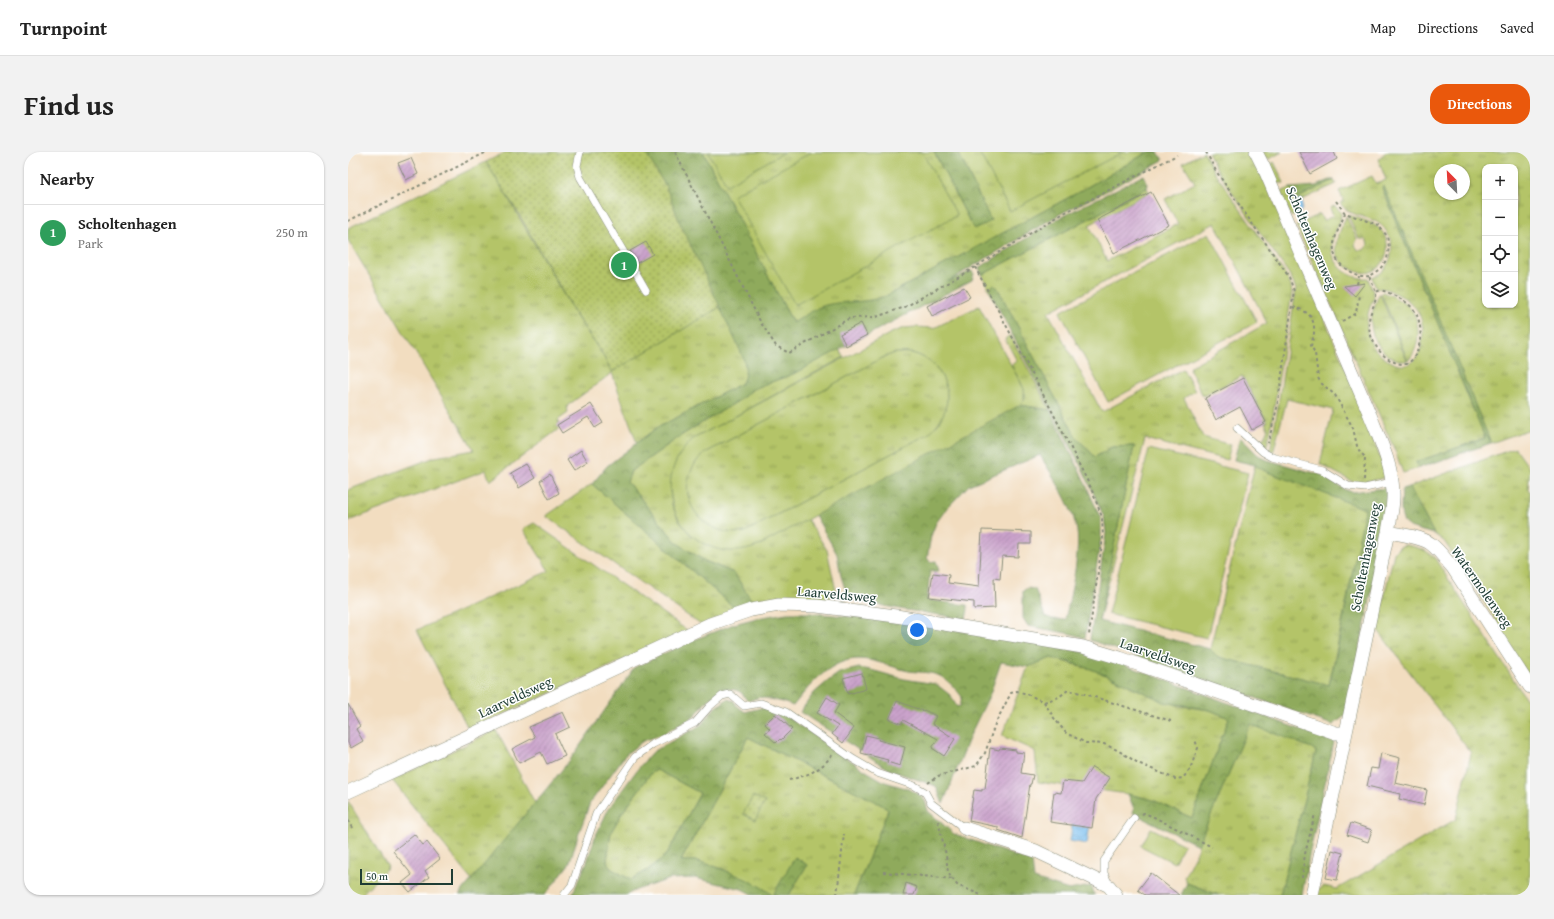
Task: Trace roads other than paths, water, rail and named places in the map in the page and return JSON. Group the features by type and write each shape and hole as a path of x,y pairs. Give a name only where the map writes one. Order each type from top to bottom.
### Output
{"street":[{"name":"Scholtenhagenweg","path":"1256,152 1386,454 1393,493 1388,532 1312,895"},
{"name":"Watermolenweg","path":"1388,532 1430,543 1440,553 1453,568 1530,687"},
{"name":"Laarveldsweg","path":"348,792 710,624 751,610 779,605 817,606 896,616 1087,648 1336,733 1346,733"},
{"path":"964,828 1036,851 1113,890"}],"lane":[{"path":"580,152 577,166 580,177 646,290"},
{"path":"1237,428 1266,454 1272,457 1322,470 1348,486 1364,488 1392,482"},
{"path":"564,895 572,885 596,814 635,757 653,744 695,723 709,707 722,696 730,694 744,706 761,703 786,712 877,773 915,786 925,792 931,803 964,828"},
{"path":"1113,890 1104,873 1104,861 1134,818"}],"water":[{"path":"1300,199 1303,203 1302,208 1301,212 1296,216 1292,205"},
{"path":"1075,808 1092,810 1087,844 1070,841"}],"place":[{"name":"Scholtenhagen","path":"624,265"}]}
